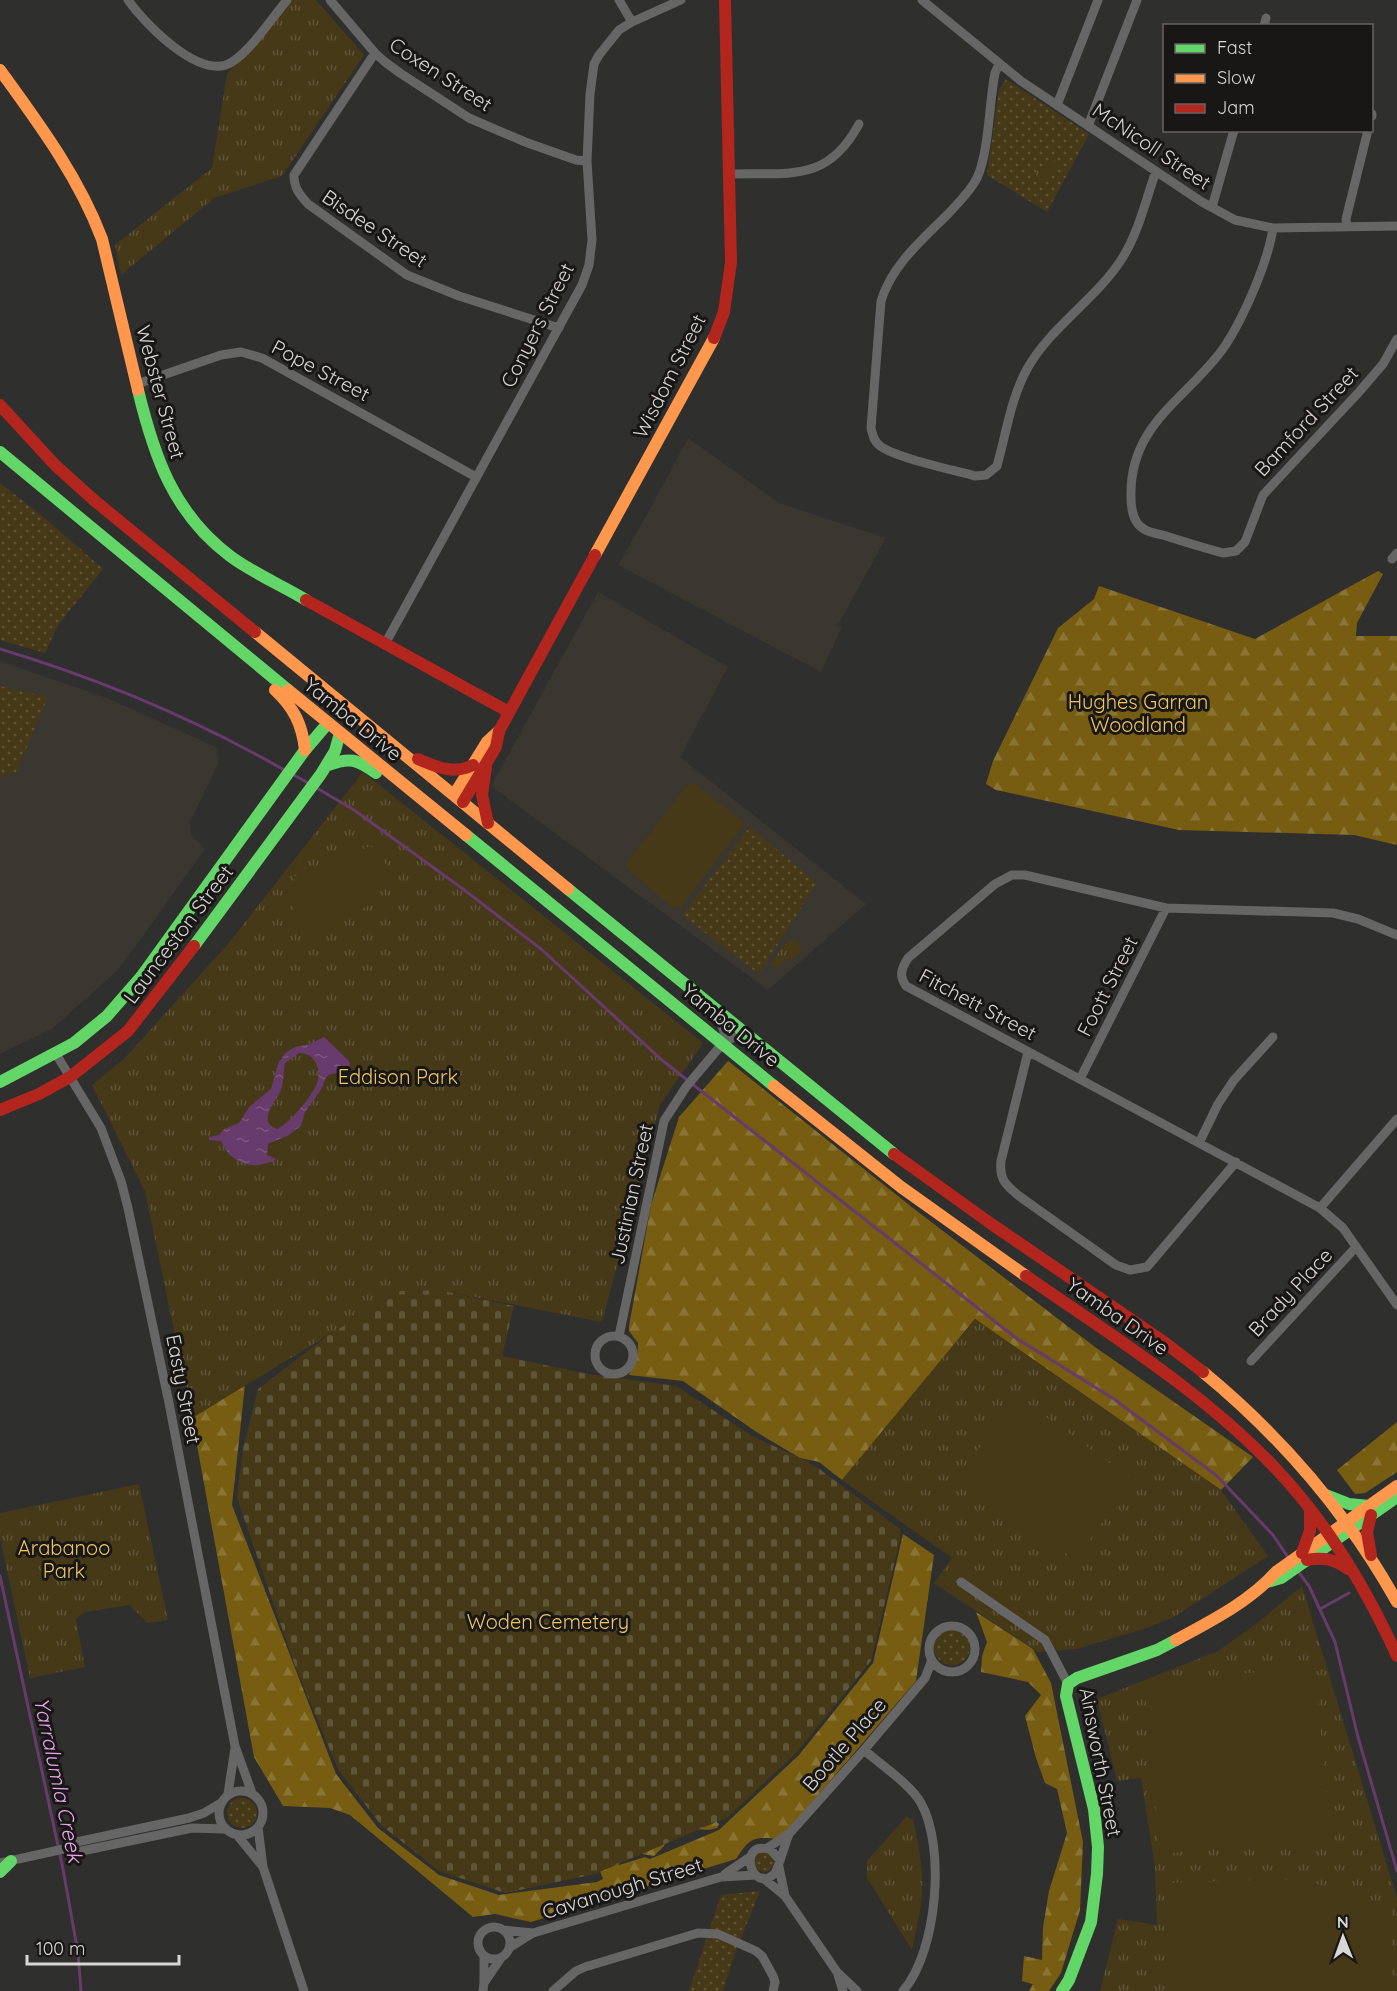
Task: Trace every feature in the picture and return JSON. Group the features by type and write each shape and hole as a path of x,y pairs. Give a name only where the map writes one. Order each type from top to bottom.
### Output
{"main road":[{"name":"Wisdom Street","path":"443,817 459,799 479,766 487,742 499,731 590,566 724,312 731,262 725,0"},
{"name":"Webster Street","path":"0,70 72,173 94,216 102,239 158,462 186,510 208,538 240,562 509,712"},
{"name":"Yamba Drive","path":"0,405 55,465 95,501 866,1133 930,1182 1196,1366 1258,1421 1291,1455 1348,1526 1397,1602"},
{"name":"Yamba Drive","path":"0,452 242,653 879,1170 975,1241 1151,1362 1234,1429 1277,1471 1331,1538 1371,1603 1397,1656"},
{"path":"242,653 261,678 292,707 304,730 305,750"},
{"name":"Launceston Street","path":"0,1082 74,1043 107,1016 141,977 305,750 328,723 347,709"},
{"name":"Launceston Street","path":"0,1110 39,1094 70,1077 128,1031 160,992 324,770 335,751 347,709"},
{"path":"397,749 439,769 453,772 479,766 481,801 488,823"},
{"path":"324,770 348,758 357,759 384,779 410,790"},
{"path":"1068,1684 1077,1678 1157,1650 1206,1624 1267,1582 1275,1572 1290,1567 1348,1526 1397,1486"},
{"path":"1324,1494 1370,1510 1397,1497"},
{"path":"1304,1557 1310,1532 1310,1510"},
{"path":"1370,1510 1367,1532 1372,1560"},
{"path":"1304,1557 1339,1562 1352,1572"},
{"name":"Ainsworth Street","path":"1062,1991 1069,1980 1091,1922 1098,1847 1094,1809 1066,1695 1068,1684"},
{"path":"0,1872 5,1862"}],"street":[{"path":"128,0 151,27 175,48 203,65 217,68 231,63 245,51 287,0"},
{"name":"Coxen Street","path":"330,0 375,53 400,74 469,118 525,142 576,160 587,161"},
{"path":"619,0 632,22"},
{"name":"Conyers Street","path":"385,644 582,285 589,265 592,240 587,161 590,94 594,64 619,30 681,0"},
{"name":"McNicoll Street","path":"922,0 1021,81 1156,171 1235,220 1273,228 1397,226"},
{"path":"1057,105 1098,0"},
{"path":"1088,126 1137,0"},
{"name":"Bisdee Street","path":"375,53 294,175 294,184 299,195 308,204 407,275 459,296 559,327"},
{"path":"999,63 995,73 982,162 976,178 964,197 903,261 885,286 881,301 871,428 874,440 880,447 893,453 975,476 986,475 997,466 1020,383 1028,368 1040,350 1107,278 1123,256 1136,229 1156,171"},
{"path":"729,174 808,172 823,165 839,153 851,139 859,124"},
{"path":"1212,207 1233,132"},
{"path":"1347,227 1346,219 1368,132"},
{"name":"Bamford Street","path":"1273,228 1265,264 1225,345 1208,367 1150,429 1138,453 1131,483 1131,502 1134,517 1143,529 1223,554 1236,551 1245,542 1263,495 1365,385 1383,364 1397,339"},
{"name":"Pope Street","path":"137,384 221,355 241,352 262,358 476,477"},
{"name":"Fitchett Street","path":"1396,1301 1343,1228 1320,1208 906,986 901,975 908,958 995,884 1012,875 1025,875 1166,908 1333,913 1358,919 1397,936"},
{"name":"Foott Street","path":"1080,1079 1166,908"},
{"path":"700,998 709,1013 722,1024 725,1034 723,1043"},
{"path":"723,1043 740,1036 760,1047"},
{"path":"1199,1143 1218,1104 1234,1080 1272,1037"},
{"name":"Justinian Street","path":"619,1336 664,1121 686,1087 723,1043"},
{"path":"1028,1052 1000,1173 1006,1185 1019,1196 1116,1265 1130,1270 1147,1267 1236,1162"},
{"name":"Easty Street","path":"56,1054 100,1128 121,1181 169,1402 235,1746 252,1793"},
{"path":"1320,1208 1397,1119"},
{"name":"Brady Place","path":"1251,1361 1356,1247"},
{"path":"619,1336 631,1346 632,1362 626,1370 620,1373 608,1373 598,1366 594,1358 595,1349 604,1338 619,1336"},
{"name":"Ainsworth Street","path":"961,1582 1045,1640 1068,1684"},
{"name":"Bootle Place","path":"767,1848 789,1834 926,1678 941,1670 956,1672 969,1665 974,1658 975,1651 973,1639 969,1633 959,1627 951,1626 937,1632 929,1645 932,1660 926,1678"},
{"path":"932,1660 941,1670"},
{"name":"Easty Street","path":"228,1794 235,1746"},
{"path":"864,1750 915,1793 926,1814 934,1849 936,1885 928,1933 915,1974 903,1991"},
{"path":"68,1848 72,1843 204,1814 219,1804 228,1794 240,1790 252,1793 262,1805 263,1812 258,1827 263,1867 304,1991"},
{"path":"219,1804 218,1817 224,1828"},
{"path":"237,1835 249,1834 258,1827"},
{"path":"5,1862 68,1848 77,1852 192,1828 224,1828 237,1835 263,1867"},
{"name":"Bootle Place","path":"779,1863 789,1834"},
{"path":"785,1896 775,1852 767,1848 757,1850 750,1857 749,1866 759,1877 785,1896 837,1972 857,1991"},
{"name":"Cavanough Street","path":"509,1948 533,1933 721,1877 750,1857"},
{"path":"759,1877 773,1875 779,1863"},
{"name":"Cavanough Street","path":"721,1877 759,1877"},
{"path":"484,1987 509,1948 509,1938 504,1930 489,1927 480,1933 478,1948 484,1956 492,1959 501,1958"},
{"name":"Cavanough Street","path":"504,1930 533,1933"},
{"path":"553,1991 576,1971 585,1967 698,1933 718,1934 756,1951 762,1956 773,1976 775,1982 773,1991"},
{"path":"484,1956 484,1987"},
{"path":"837,1972 843,1991"}],"shaded area":[{"path":"688,438 779,503 886,538 838,625 842,627 821,672 618,565"},
{"path":"598,592 728,667 680,757 866,904 768,990 491,786"},
{"path":"0,661 107,698 216,747 219,762 190,822 191,835 205,849 117,971 52,1029 0,1054"}],"green space":[{"path":"291,0 316,0 364,55 282,176 214,198 121,275 115,245 212,168 227,74"},
{"path":"1006,79 1089,134 1047,212 987,175 999,90"},
{"path":"1056,160 1060,166 1044,183 1039,184 1034,180 1037,171 1046,169 1051,161"},
{"path":"0,483 103,569 58,625 45,653 0,640"},
{"name":"Hughes Garran Woodland","path":"1378,571 1383,574 1357,623 1356,636 1397,636 1397,845 1354,835 1179,830 996,790 986,784 993,761 1058,628 1094,599 1099,586 1255,639"},
{"path":"0,686 48,697 16,773 0,776"},
{"name":"Eddison Park","path":"363,772 703,1043 660,1105 602,1322 439,1290 401,1291 192,1418 145,1191 92,1085 124,1059 229,943"},
{"path":"694,783 743,821 744,825 681,907 673,908 627,869 627,862 688,784"},
{"path":"750,827 817,883 759,974 682,915"},
{"path":"370,846 382,854 377,858 398,872 367,889 374,903 320,929 323,938 300,936 298,929 289,918 300,891 294,877"},
{"path":"794,939 799,943 801,953 795,958 786,959 777,969 771,964 784,944"},
{"path":"728,1061 913,1208 1095,1347 1253,1457 1221,1490 975,1319 842,1480 819,1462 800,1458 758,1433 683,1381 629,1375 637,1357 638,1343 629,1331 629,1326 651,1205 679,1117"},
{"name":"Woden Cemetery","path":"439,1290 514,1306 502,1356 588,1374 676,1386 754,1437 818,1468 900,1529 900,1539 871,1661 796,1753 728,1817 595,1874 505,1893 439,1871 381,1825 338,1769 295,1666 237,1498 243,1449 258,1389 330,1334 401,1291"},
{"path":"975,1319 1221,1490 1268,1556 1174,1617 1144,1629 1076,1649 1038,1652 934,1583 952,1558 842,1480"},
{"path":"245,1385 232,1505 336,1774 378,1828 439,1875 499,1895 597,1882 603,1879 600,1871 510,1892 515,1870 513,1857 492,1864 501,1868 500,1875 496,1878 480,1877 441,1860 421,1846 405,1821 383,1800 353,1750 358,1738 364,1737 390,1776 411,1762 436,1797 487,1830 511,1740 509,1709 527,1699 547,1709 549,1705 555,1705 569,1714 564,1730 560,1732 558,1739 564,1745 557,1748 560,1753 544,1839 549,1841 576,1832 581,1836 585,1846 579,1853 585,1861 578,1868 579,1871 599,1867 587,1834 588,1828 618,1816 622,1808 662,1789 665,1793 678,1788 674,1773 679,1765 680,1757 686,1751 696,1765 687,1784 688,1802 663,1817 669,1818 676,1812 681,1815 683,1809 701,1813 708,1820 713,1819 719,1824 717,1828 682,1831 671,1840 666,1840 664,1846 654,1856 636,1853 631,1849 614,1858 619,1865 645,1857 650,1859 719,1830 799,1755 873,1663 903,1534 934,1555 916,1681 780,1839 759,1838 750,1842 736,1859 531,1922 495,1914 473,1917 350,1815 330,1808 283,1806 254,1757 192,1418"},
{"path":"1017,1396 1133,1480 1075,1560 959,1476"},
{"path":"1397,1422 1397,1472 1365,1493 1355,1494 1337,1470"},
{"name":"Arabanoo Park","path":"139,1484 168,1620 148,1623 129,1605 85,1612 76,1619 85,1667 30,1678 0,1537 0,1513"},
{"path":"1302,1586 1397,1898 1397,1991 1100,1991 1118,1919 1157,1925 1155,1867 1141,1778 1117,1781 1097,1699 1218,1651 1256,1624"},
{"path":"976,1612 1033,1649 1051,1683 1083,1842 1080,1910 1061,1973 1049,1991 1029,1991 1033,1984 1022,1981 1024,1956 1042,1960 1043,1927 1049,1891 1067,1833 1057,1789 1045,1783 1025,1716 1041,1695 1028,1682 981,1672 982,1656 987,1642"},
{"path":"952,1629 964,1635 970,1647 964,1659 952,1665 940,1659 934,1647 940,1635"},
{"path":"1315,1667 1325,1756 1330,1839 1253,1846 1253,1842 1241,1841 1241,1846 1160,1854 1144,1683 1225,1676 1226,1686 1239,1682 1238,1674"},
{"path":"242,1798 253,1802 257,1813 253,1824 242,1828 231,1824 227,1813 231,1802"},
{"path":"907,1816 913,1820 922,1872 920,1910 912,1950 867,1878 867,1861"},
{"path":"764,1852 771,1855 774,1862 771,1869 764,1872 757,1869 754,1862 757,1855"},
{"path":"1264,1880 1264,1884 1273,1881 1295,1880 1317,1884 1338,1892 1356,1908 1391,1907 1392,1991 1165,1991 1164,1883"},
{"path":"760,1891 735,1953 723,1991 689,1991 721,1895"}],"water":[{"path":"324,1037 348,1060 349,1072 331,1074 326,1077 322,1088 305,1112 301,1126 287,1136 268,1144 267,1155 276,1159 273,1162 253,1165 241,1162 231,1156 221,1141 209,1140 209,1137 219,1135 224,1129 239,1123 250,1106 271,1089 278,1064 285,1053 295,1047 310,1044","holes":["299,1053 310,1056 317,1065 318,1076 315,1088 298,1111 277,1129 271,1126 268,1117 281,1089 285,1063"]}],"waterway":[{"path":"0,649 74,673 182,717 286,771"},
{"path":"292,774 310,784"},
{"path":"315,787 354,810 541,949 663,1061 1016,1338 1114,1399 1217,1476 1273,1535 1290,1560"},
{"path":"1297,1570 1309,1586 1335,1642 1358,1737 1397,1871"},
{"name":"Yarralumla Creek","path":"0,1576 63,1869 78,1953 81,1991"},
{"path":"1320,1609 1349,1593"}],"traffic: fast":[{"path":"138,390 159,460 180,502 194,521 210,539 238,562 306,600"},
{"path":"0,452 288,690"},
{"path":"0,1082 74,1043 107,1016 141,977 305,750 328,723"},
{"path":"194,946 321,774 335,751 340,733"},
{"path":"328,765 348,760 358,762 376,773"},
{"path":"466,835 774,1086"},
{"path":"568,889 894,1154"},
{"path":"1326,1495 1349,1504 1369,1506"},
{"path":"1267,1582 1281,1578 1397,1497"},
{"path":"1062,1991 1069,1980 1091,1922 1098,1847 1094,1809 1066,1696 1068,1684 1077,1678 1157,1650 1176,1640"},
{"path":"0,1872 11,1861"}],"traffic: slow":[{"path":"0,70 57,151 102,239 138,390"},
{"path":"595,555 714,338"},
{"path":"255,632 568,889"},
{"path":"275,690 296,717 302,732 305,750"},
{"path":"288,690 466,835"},
{"path":"454,795 487,742 499,731"},
{"path":"774,1086 901,1187 1026,1276"},
{"path":"1203,1372 1260,1423 1311,1478 1357,1538 1397,1602"},
{"path":"1176,1640 1242,1602 1276,1572 1397,1486"}],"traffic: jam":[{"path":"714,338 724,312 731,262 725,0"},
{"path":"0,405 55,465 95,501 255,632"},
{"path":"463,802 496,747 499,731 595,555"},
{"path":"306,600 509,712"},
{"path":"418,759 452,770 473,765"},
{"path":"486,767 482,795 488,823"},
{"path":"0,1110 39,1094 70,1077 128,1031 194,946"},
{"path":"894,1154 1164,1342 1203,1372"},
{"path":"1026,1276 1189,1391 1249,1442 1277,1470 1313,1512 1344,1558 1397,1656"},
{"path":"1302,1553 1310,1531 1310,1510"},
{"path":"1371,1515 1367,1532 1371,1555"},
{"path":"1307,1560 1329,1560 1348,1569"}]}
